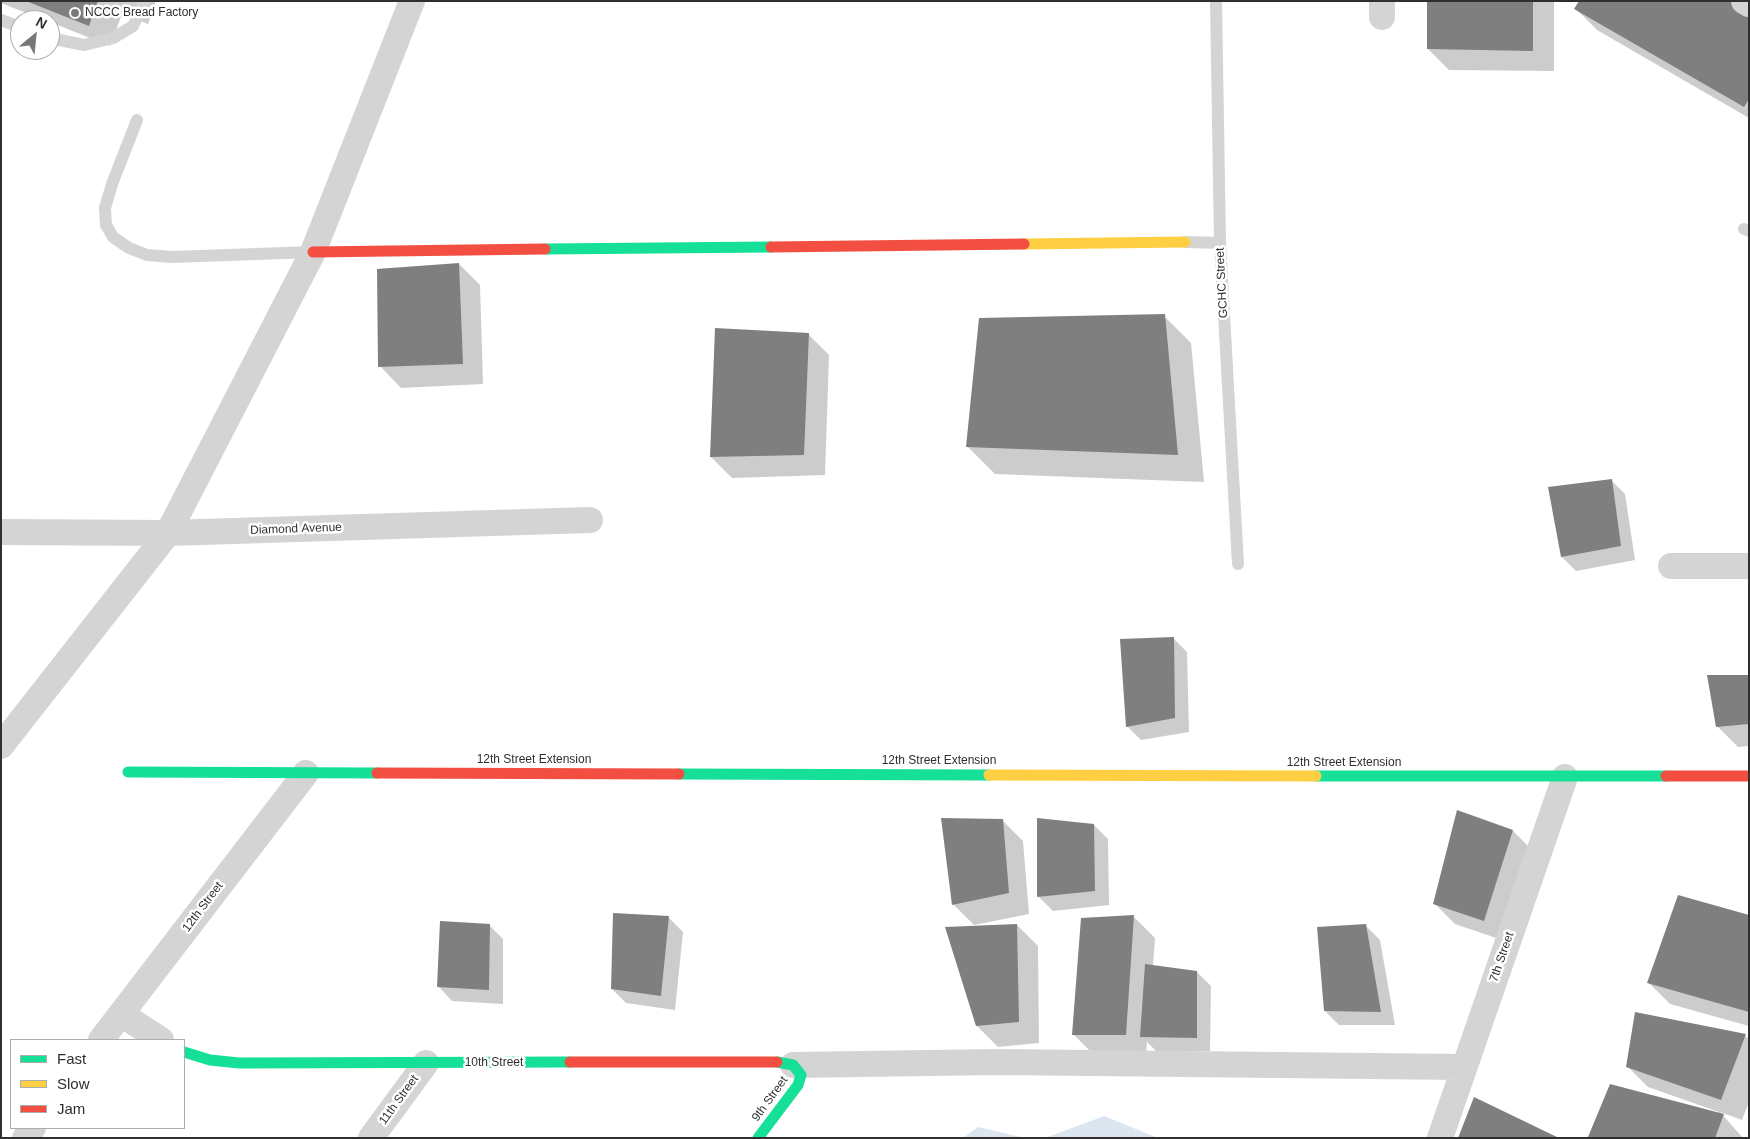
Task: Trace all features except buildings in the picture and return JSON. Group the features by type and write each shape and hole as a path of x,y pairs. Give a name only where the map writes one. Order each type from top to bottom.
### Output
{"street":[{"path":"1,746 168,532 313,252 412,1"},
{"path":"1744,1 1749,4"},
{"path":"313,252 1185,242"},
{"name":"Diamond Avenue","path":"1,532 168,532 590,520"},
{"path":"1671,566 1749,566"},
{"name":"12th Street Extension","path":"128,772 1749,776"},
{"name":"12th Street","path":"102,1039 306,773"},
{"name":"7th Street","path":"1440,1138 1565,777"},
{"path":"121,1014 159,1039"},
{"name":"10th Street","path":"185,1052 210,1060 239,1063 779,1062 797,1070"},
{"path":"797,1070 998,1062 1463,1067"},
{"name":"11th Street","path":"371,1138 426,1063"},
{"name":"9th Street","path":"758,1138 798,1085 797,1070"}],"lane":[{"path":"60,40 84,45 113,38 133,26 145,1"},
{"name":"GCHC Street","path":"1216,1 1220,243 1238,564"},
{"path":"136,120 105,208 106,224 113,237 129,248 147,255 172,257 313,252"},
{"path":"1185,242 1220,243"}],"shaded area":[{"path":"1104,1116 1158,1138 1045,1138"},
{"path":"978,1127 1025,1138 963,1138"}],"traffic: fast":[{"path":"545,249 771,247"},
{"path":"128,772 377,773"},
{"path":"679,774 989,775"},
{"path":"1316,776 1666,776"},
{"path":"185,1052 210,1060 239,1063 570,1062"},
{"path":"758,1138 798,1085 801,1075 793,1065 777,1062"}],"traffic: slow":[{"path":"1024,244 1185,242"},
{"path":"989,775 1316,776"}],"traffic: jam":[{"path":"771,247 1024,244"},
{"path":"313,252 545,249"},
{"path":"377,773 679,774"},
{"path":"1666,776 1749,776"},
{"path":"570,1062 777,1062"}],"place":[{"name":"NCCC Bread Factory","path":"75,13"}]}
